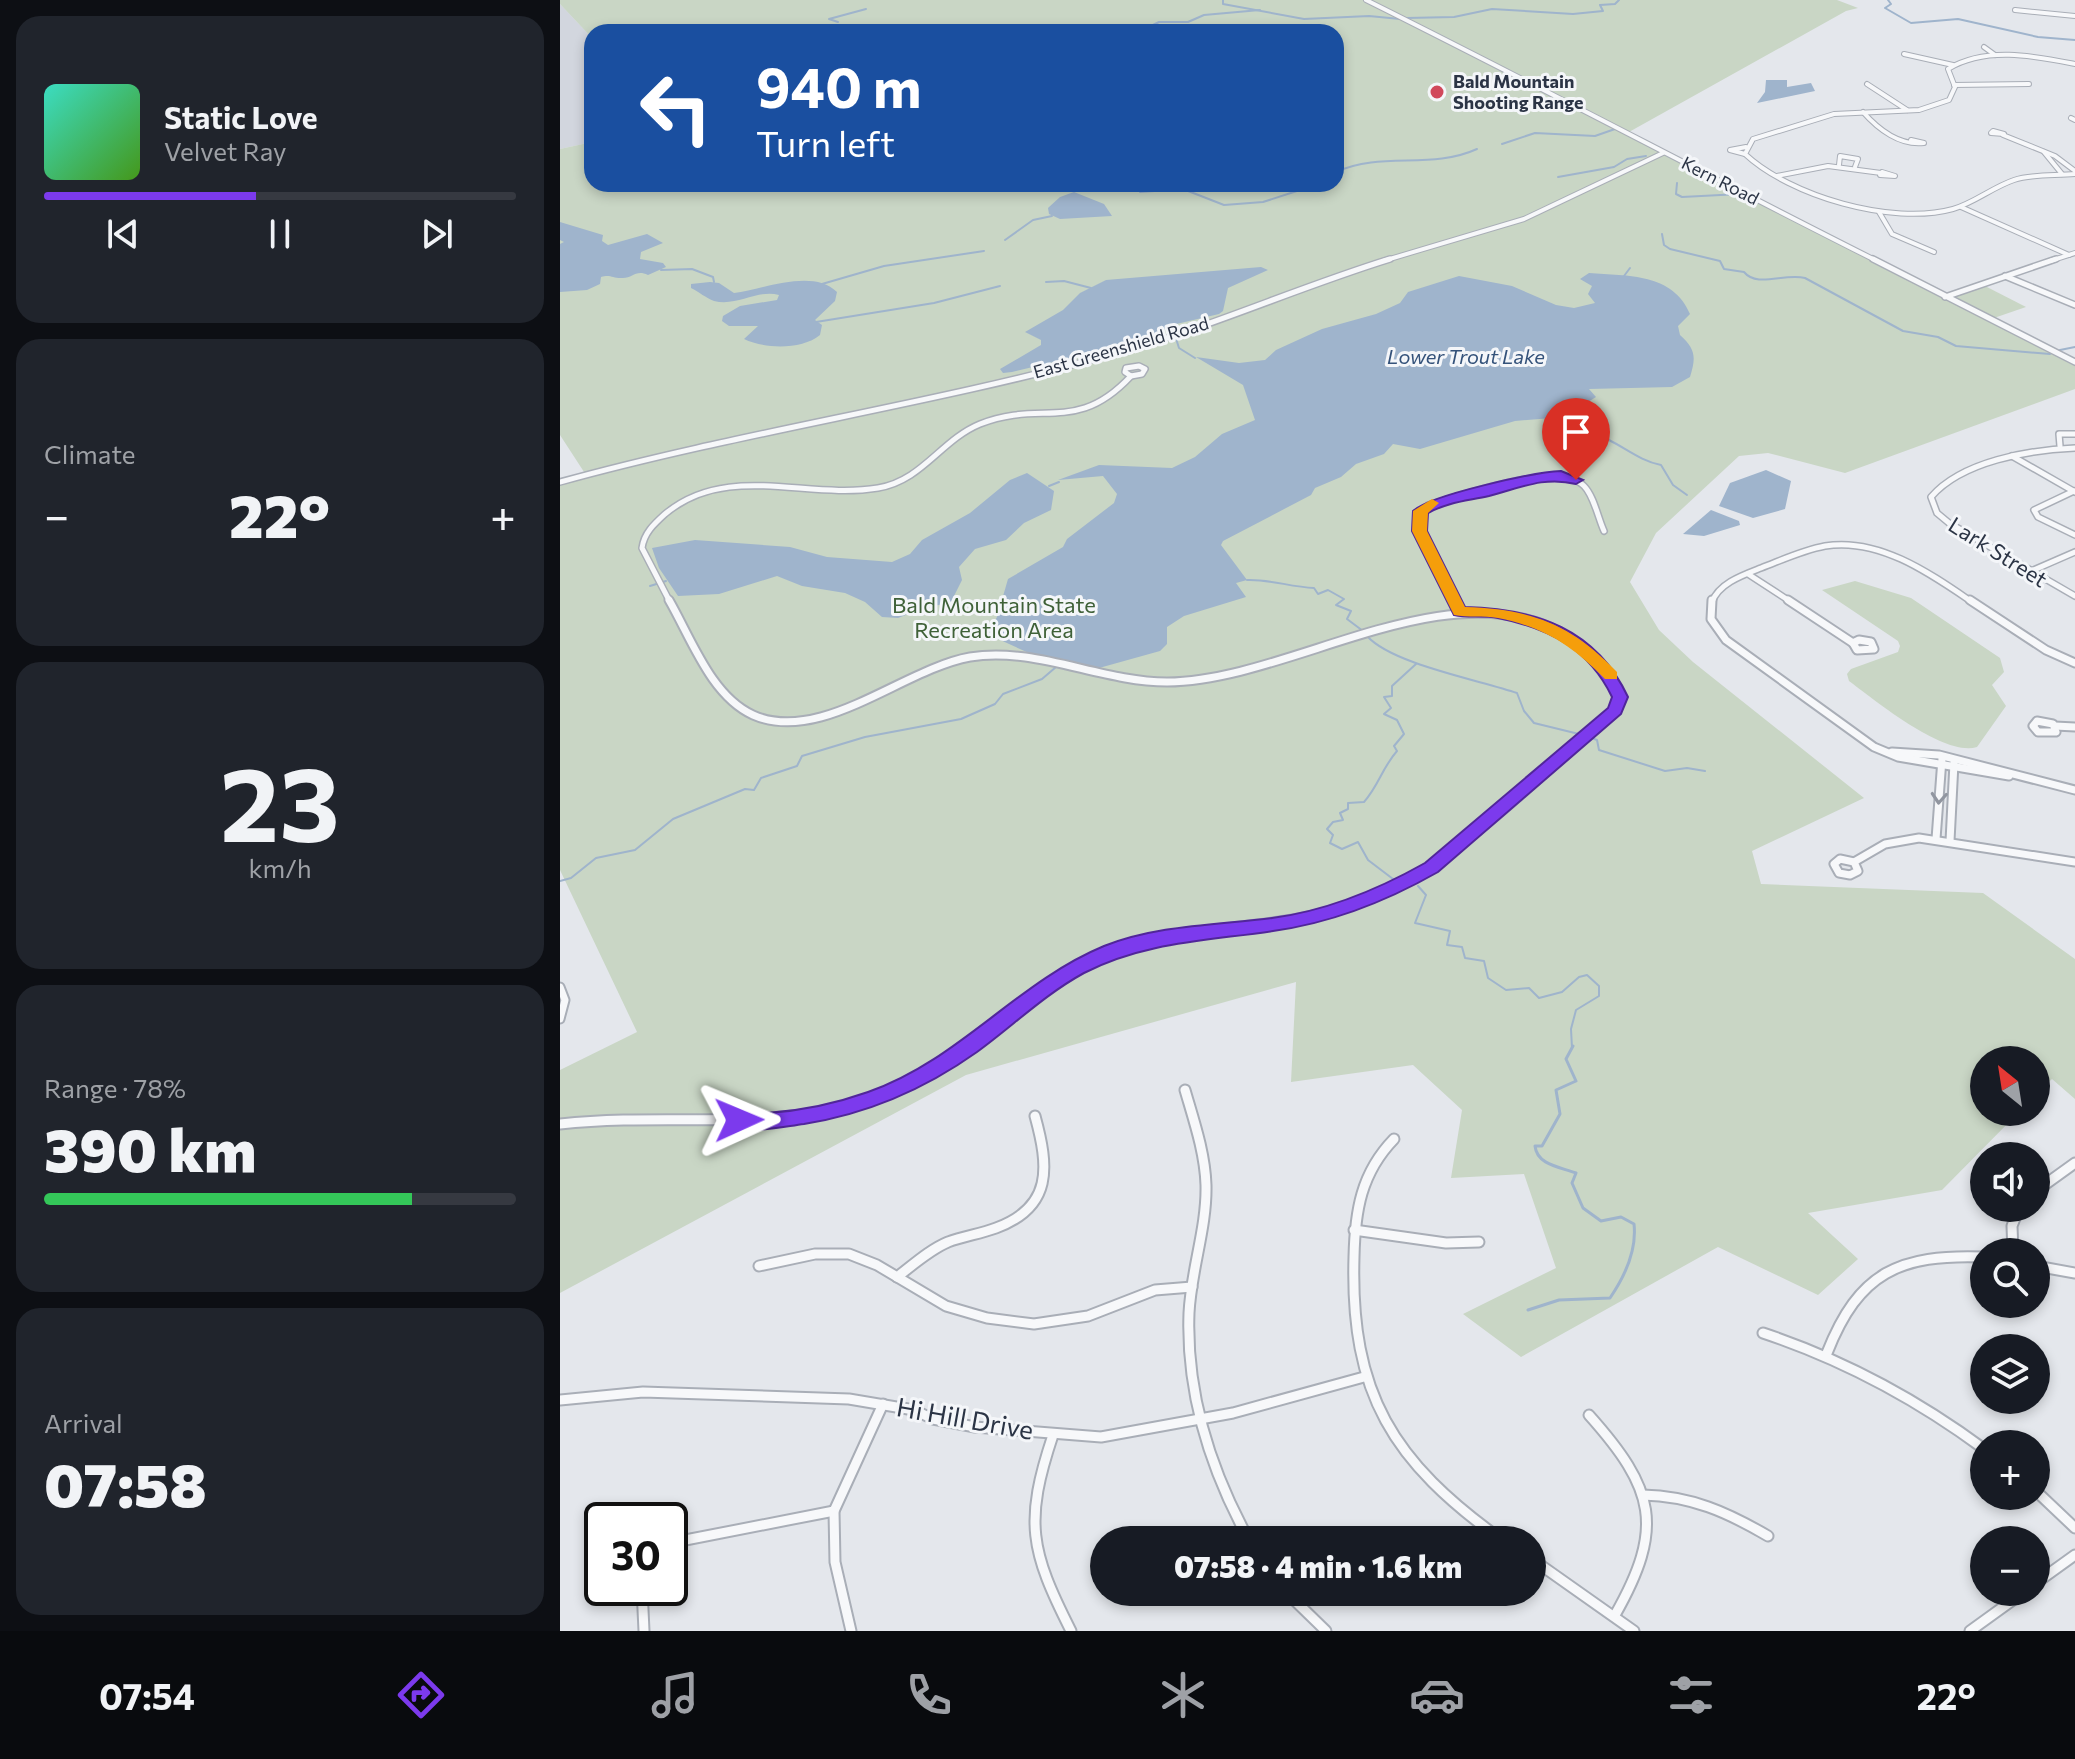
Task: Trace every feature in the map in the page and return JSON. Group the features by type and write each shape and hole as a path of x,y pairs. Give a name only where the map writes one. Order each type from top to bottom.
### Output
{"street":[{"name":"Kern Road","path":"1366,0 1619,126 1663,153 2075,362"},
{"path":"2015,10 2075,16"},
{"path":"1984,47 1995,55"},
{"path":"1904,54 1953,65 1995,55 2041,57 2075,64"},
{"path":"1953,65 1948,73 1954,85 1949,100 1907,110 1823,116 1760,137 1746,147 1730,150 1745,154 1754,166 1784,179 1847,205 1879,212 1920,213 1961,207 2016,179 2075,172"},
{"path":"1867,84 1907,110"},
{"path":"1954,85 2029,84"},
{"path":"1863,112 1874,125 1911,140"},
{"path":"2003,135 2043,150 2075,172"},
{"path":"1745,154 1746,147"},
{"path":"2043,150 2062,174"},
{"name":"East Greenshield Road","path":"560,482 639,460 996,383 1122,351 1345,273 1534,215 1663,153"},
{"path":"1839,165 1840,156 1850,155 1858,159 1855,167"},
{"path":"1777,176 1839,165 1881,173"},
{"path":"1784,179 1802,171"},
{"path":"1968,205 2014,228"},
{"path":"1961,207 2073,253"},
{"path":"1879,212 1882,224 1892,234 1934,252"},
{"path":"1945,297 2073,253"},
{"path":"2005,276 2075,305"},
{"path":"560,1124 653,1117 768,1121 822,1113 873,1099 944,1065 1045,985 1112,951 1169,936 1275,924 1337,911 1400,885 1432,868 1615,710 1620,697 1607,669 1583,646 1556,629 1497,613 1459,611 1245,670 1197,680 1138,681 1015,659 975,657 933,668 826,717 777,720 737,708 724,696 642,553 642,542 659,518 708,492 761,483 856,490 893,485 923,471 950,442 982,423 1091,410 1119,393 1131,376"},
{"name":"Lark Street","path":"2060,446 2059,434 2075,434"},
{"name":"Lark Street","path":"2075,448 2035,448 2012,456 1945,481 1934,490 1931,501 1945,520 2029,572 2075,596"},
{"path":"2012,456 2074,491"},
{"path":"1459,611 1419,531 1421,511 1428,505 1536,477 1561,476 1576,480 1586,488 1604,531"},
{"path":"2074,491 2034,510 2038,517 2075,535"},
{"path":"2075,663 2040,647 1901,558 1875,548 1842,544 1820,547 1725,585 1712,599 1710,614 1718,632 1860,739 1890,752 2075,790"},
{"path":"2029,572 2075,552"},
{"path":"1748,574 1853,643"},
{"path":"2055,726 2075,727"},
{"path":"1936,839 1942,761"},
{"path":"1950,841 1954,763"},
{"path":"1854,862 1893,841 1936,839 2075,862"},
{"path":"560,987 565,1000 560,1019"},
{"path":"1185,1090 1206,1183 1192,1287 1191,1363 1197,1420 1222,1486 1242,1526"},
{"path":"897,1277 935,1248 1007,1224 1037,1199 1048,1176 1048,1160 1035,1116"},
{"path":"1394,1139 1367,1171 1354,1230 1351,1318 1364,1377 1396,1442 1419,1470 1460,1510 1482,1526"},
{"path":"2050,1181 2075,1163"},
{"path":"1354,1230 1446,1243 1479,1242"},
{"path":"759,1266 797,1257 848,1254 879,1264 950,1309 998,1320 1039,1323 1071,1321 1149,1289 1192,1287"},
{"path":"1827,1353 1845,1309 1881,1272 1932,1256 1970,1257"},
{"path":"2050,1269 2075,1273"},
{"path":"1763,1333 1827,1353 1940,1417 1970,1439"},
{"name":"Hi Hill Drive","path":"560,1400 643,1392 806,1397 883,1404 975,1427 1101,1437 1197,1420 1364,1377"},
{"path":"851,1631 835,1562 834,1511 883,1404"},
{"path":"1589,1415 1611,1438 1634,1472 1643,1495 1648,1545 1639,1571 1615,1615"},
{"path":"1053,1435 1036,1482 1031,1529 1042,1570 1071,1631"},
{"path":"1643,1495 1683,1495 1722,1508 1768,1536"},
{"path":"2050,1504 2075,1528"},
{"path":"688,1539 795,1516 834,1511"},
{"path":"2050,1573 2075,1555"},
{"path":"1546,1568 1634,1631"},
{"path":"643,1606 644,1631"},
{"path":"1300,1606 1326,1631"},
{"path":"1970,1631 2005,1606"}],"shaded area":[{"path":"560,4 584,30 584,144 560,149"}],"green space":[{"name":"Bald Mountain State Recreation Area","path":"560,0 1837,0 1858,8 1846,11 1629,132 2075,366 2075,389 1845,473 1768,453 1739,456 1656,533 1630,582 1659,630 1693,662 1864,798 1752,851 1761,884 1983,893 2075,959 2075,1099 2052,1079 2050,1081 2050,1046 1970,1046 1970,1126 2005,1126 1989,1142 1970,1142 1970,1162 1942,1190 1808,1213 1858,1259 1818,1295 1718,1247 1521,1357 1463,1314 1556,1268 1524,1174 1451,1178 1462,1110 1413,1065 1291,1082 1296,982 966,1075 560,1293 560,1070 637,1032 560,870 560,485 586,475 560,435 560,149 584,144 584,192 1344,192 1344,24 584,24 584,30 560,4"},
{"path":"1985,286 2026,307 1991,319 1950,298"},
{"path":"1855,581 1911,598 2000,658 2004,672 1992,685 2006,706 1977,747 1963,748 1929,736 1849,681 1847,674 1851,669 1898,652 1900,646 1898,641 1822,590"}],"water":[{"path":"1766,80 1787,80 1787,87 1811,83 1815,91 1757,103 1765,92"},
{"path":"1074,192 1104,204 1112,216 1060,219 1049,214 1048,208 1060,197"},
{"path":"560,222 603,235 602,241 608,245 647,234 663,243 641,252 640,259 663,263 666,267 648,275 640,273 625,278 604,276 600,284 587,290 560,292 560,244 564,242 560,240"},
{"path":"1261,267 1268,270 1228,288 1223,311 1219,314 1172,325 1138,342 1012,372 1003,373 1000,369 1041,345 1041,340 1025,332 1063,310 1080,293 1106,280"},
{"name":"Lower Trout Lake","path":"1589,273 1648,279 1673,291 1690,314 1678,326 1680,335 1693,354 1690,377 1672,387 1589,389 1596,397 1564,417 1515,421 1420,449 1393,444 1384,454 1356,464 1341,477 1315,488 1311,495 1223,541 1221,545 1247,580 1236,583 1246,597 1184,616 1167,627 1167,644 1160,651 1099,668 1031,654 987,634 997,617 1008,579 1063,547 1067,539 1114,503 1117,494 1103,476 1058,480 1099,465 1172,468 1195,457 1222,434 1255,420 1243,385 1196,357 1239,363 1265,360 1276,350 1322,329 1376,314 1400,303 1408,292 1459,276 1512,286 1556,305 1574,308 1595,303 1588,294 1592,286 1580,279"},
{"path":"815,281 837,292 835,301 815,320 822,325 820,335 803,343 772,346 744,339 758,326 729,326 722,321 723,316 740,306 777,300 779,295 763,294 722,302 711,300 691,288 691,284 719,283 734,293 788,282"},
{"path":"1766,470 1791,481 1785,509 1753,518 1719,506 1730,483"},
{"path":"1027,473 1054,491 1051,510 1024,523 1006,540 975,549 959,567 962,580 950,604 929,606 898,618 882,617 865,602 845,593 802,586 777,576 719,594 678,596 659,568 652,548 695,540 790,547 827,557 892,562 910,554 922,540 970,513 1010,480"},
{"path":"1711,510 1739,521 1740,525 1704,536 1683,534"}],"waterway":[{"path":"1223,0 1223,4 1257,10"},
{"path":"1406,18 1454,17 1492,9 1573,14 1603,11 1600,5 1615,4 1619,0"},
{"path":"1888,0 1891,4 1885,8 1911,23 1958,19 2038,37 2075,40"},
{"path":"838,22 829,19 866,9"},
{"path":"1155,24 1188,22 1204,15 1257,10"},
{"path":"1257,10 1304,19 1369,16 1400,19"},
{"path":"1502,144 1535,133 1595,136 1615,129"},
{"path":"1344,169 1371,162 1442,158 1477,149"},
{"path":"1558,177 1614,167 1627,159 1646,156"},
{"path":"1677,183 1676,194 1682,197 1740,194"},
{"path":"1191,192 1224,205 1263,202 1294,192"},
{"path":"1005,240 1033,220 1052,216"},
{"path":"1662,234 1664,245 1670,249 1720,261 1724,269 1744,272 1749,277 1763,280 1805,278 1903,331 1938,337 1956,346 2050,354"},
{"path":"822,284 884,266 984,251"},
{"path":"1624,276 1630,268"},
{"path":"661,270 692,269 713,277 714,282"},
{"path":"1046,282 1064,281 1091,288"},
{"path":"816,322 934,303 1000,286"},
{"path":"1172,326 1179,348 1195,358"},
{"path":"2060,350 2075,347"},
{"path":"1555,418 1661,465 1673,485 1687,495"},
{"path":"1049,486 1059,482"},
{"path":"1247,580 1314,588 1318,594 1328,590 1344,599 1336,605 1351,611 1347,619 1363,631"},
{"path":"650,586 666,581"},
{"path":"1367,636 1379,646 1415,663 1517,693 1524,711 1534,723 1583,735"},
{"path":"1393,879 1368,860 1358,842 1342,849 1330,843 1333,835 1327,829 1333,822 1343,820 1340,813 1348,809 1348,803 1364,802 1397,751 1394,746 1404,734 1397,720 1384,714 1391,708 1384,697 1392,696 1392,686 1416,664"},
{"path":"560,881 571,878 596,858 635,850 673,819 745,789 754,790 761,778 797,766 802,756 865,737 961,719 995,704 1003,694 1042,679 1056,667"},
{"path":"1589,737 1597,740 1599,750 1665,771 1687,768 1705,771"},
{"path":"1418,886 1426,895 1415,923 1450,931 1447,945 1462,947 1465,958 1484,961 1488,978 1506,990 1529,988 1539,998 1562,992 1579,977 1587,975 1599,986 1599,996 1576,1010 1571,1029 1572,1048"},
{"path":"1528,1310 1559,1300 1610,1298 1625,1272 1634,1244 1634,1224 1621,1217 1601,1221 1583,1208 1572,1183 1576,1173 1545,1161 1535,1146 1542,1146 1560,1114 1556,1090 1576,1081 1566,1059 1572,1048"}],"slow traffic":[{"path":"1432,503 1421,511 1419,531 1459,611 1497,613 1556,629 1583,646 1611,675"}],"place":[{"name":"Bald Mountain Shooting Range","path":"1437,92"}],"route":[{"path":"739,1120 768,1121 822,1113 873,1099 912,1082 969,1047 1045,985 1084,962 1112,951 1169,936 1275,924 1337,911 1363,902 1432,868 1615,710 1620,697 1607,669 1583,646 1556,629 1497,613 1459,611 1419,531 1421,511 1439,501 1487,492 1536,477 1551,475 1576,480"}]}
